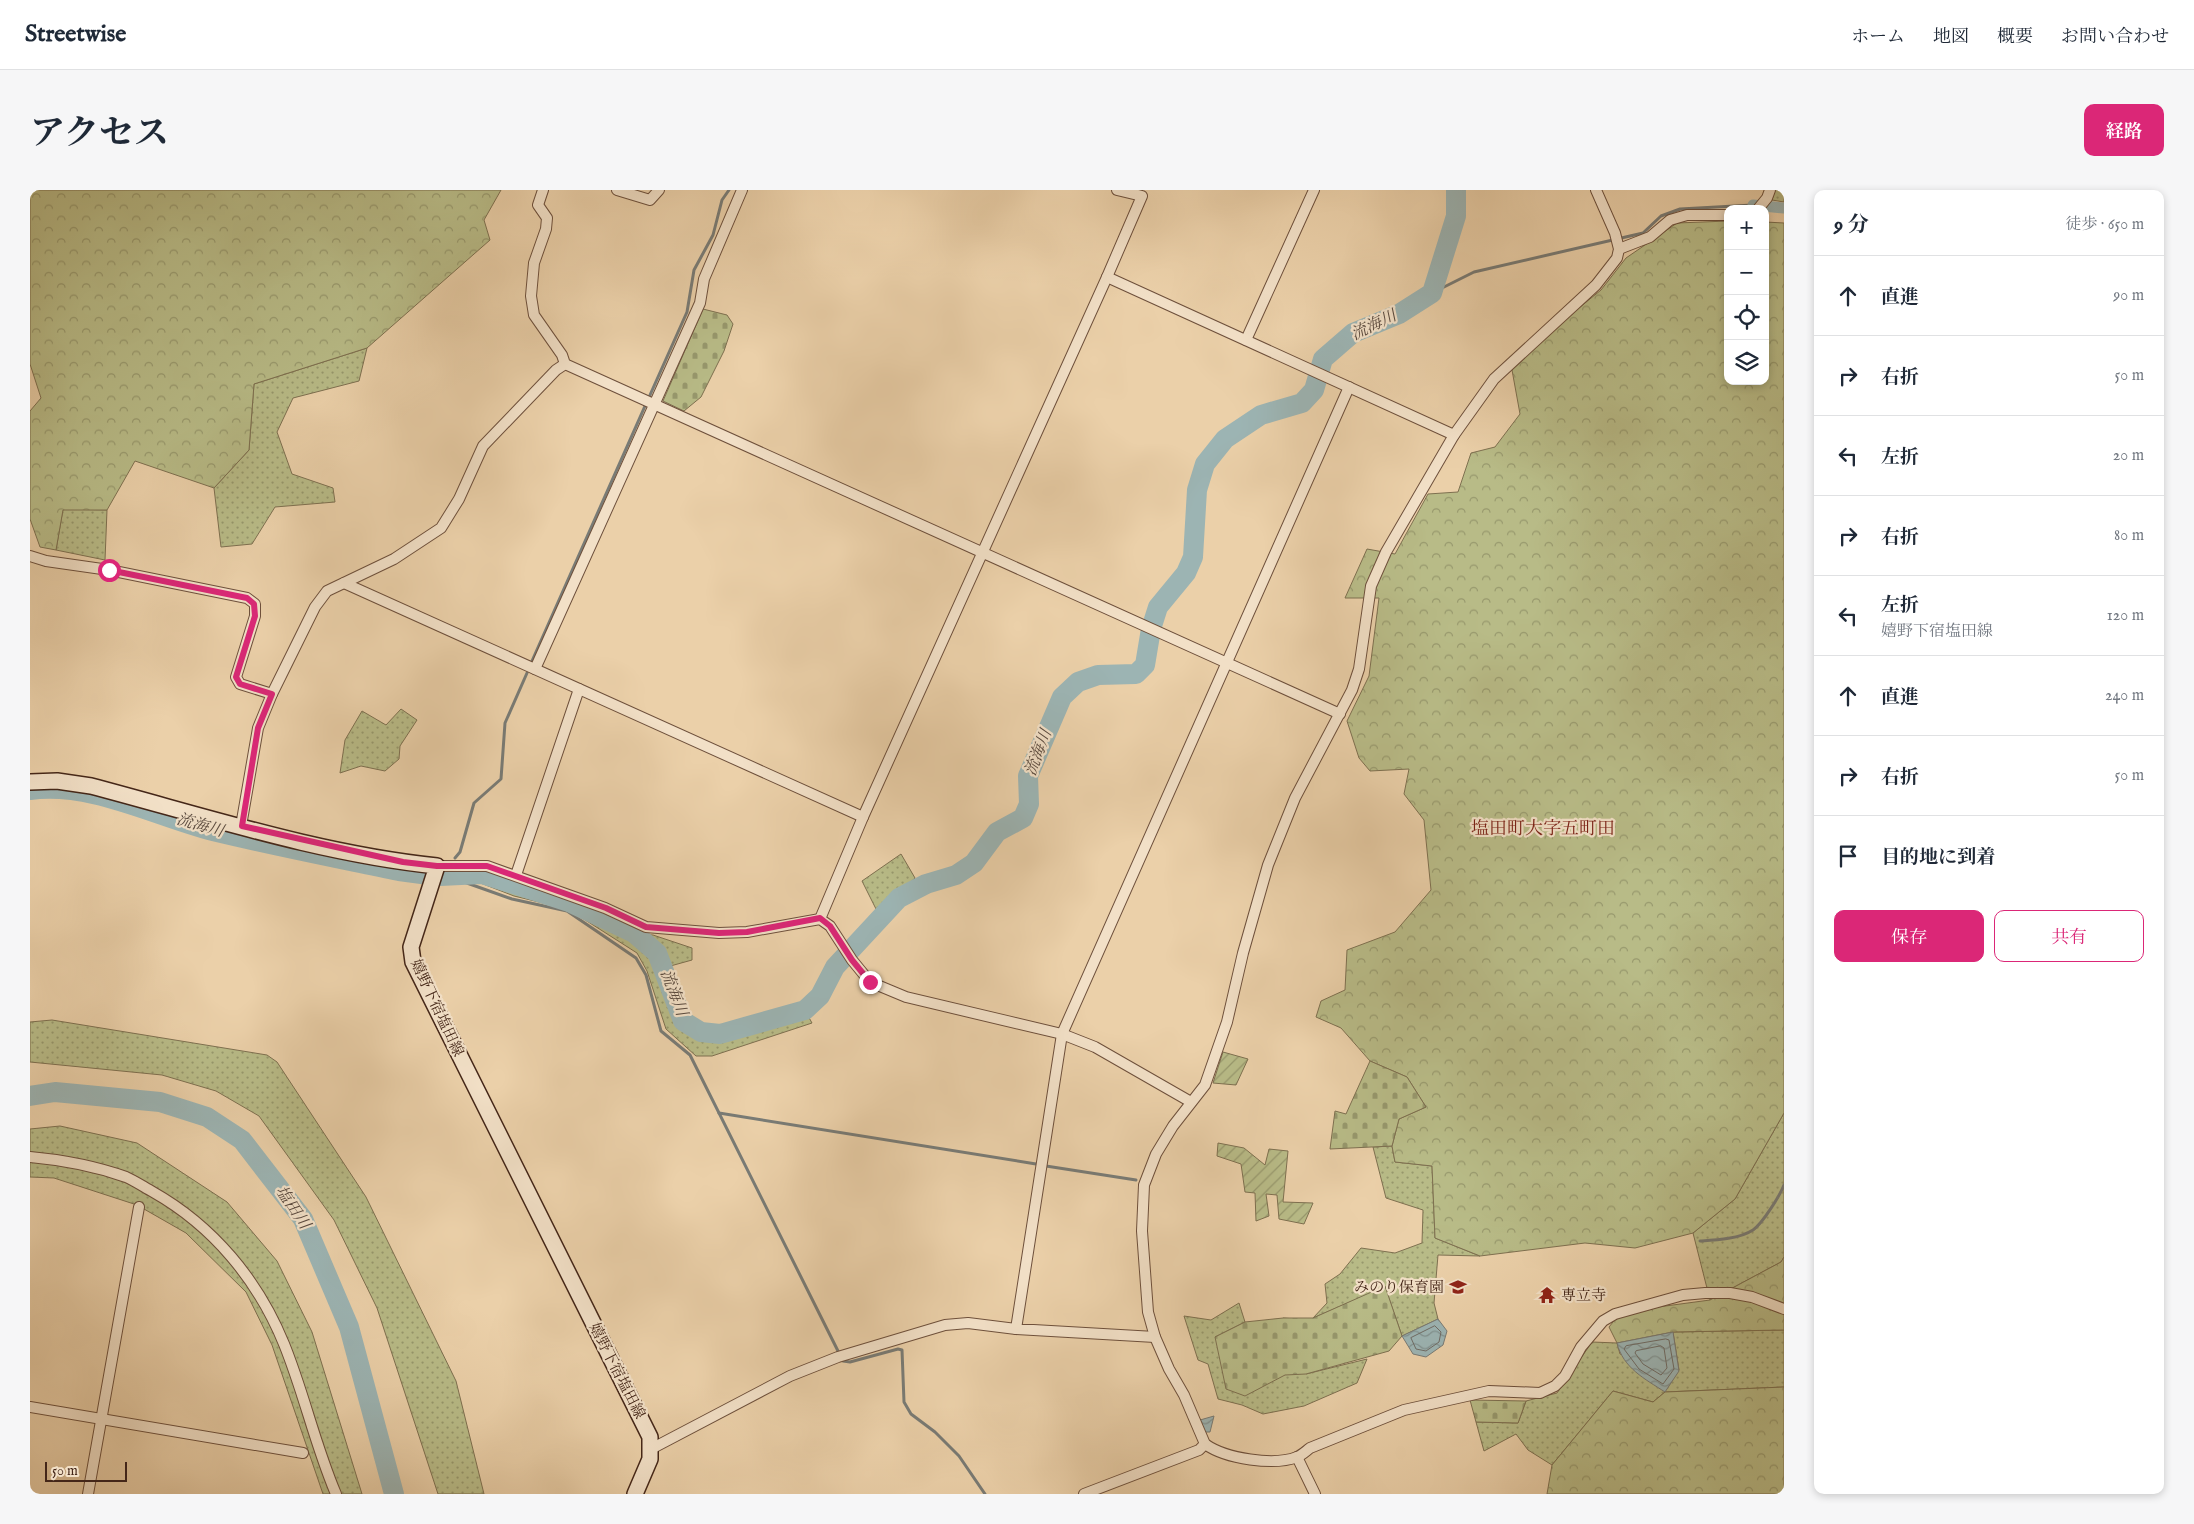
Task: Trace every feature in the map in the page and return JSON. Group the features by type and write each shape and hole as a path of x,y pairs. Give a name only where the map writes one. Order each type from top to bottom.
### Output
{"main road":[{"path":"30,782 57,781 91,786 357,854 437,866"},
{"name":"嬉野下宿塩田線","path":"437,866 411,947 413,962 650,1437 651,1449"},
{"path":"635,1494 650,1460 651,1449"}],"street":[{"path":"543,190 538,205 547,218 546,229 534,263 530,296 534,315 562,355 565,364 982,554 1340,714"},
{"path":"617,190 650,200 659,190"},
{"path":"535,669 700,303 704,280 742,190"},
{"path":"820,918 863,817 1142,196 1117,190"},
{"path":"1246,340 1314,190"},
{"path":"1596,190 1615,233 1618,249 1617,258 1596,285 1494,379 1454,435 1386,552 1371,586 1359,669 1352,690 1295,798 1268,866 1243,953 1227,1022 1205,1085 1191,1102 1156,1154 1144,1185 1143,1240 1148,1312 1154,1336 1206,1444 1230,1456 1251,1460 1297,1457 1310,1448 1404,1410 1489,1392 1540,1392 1555,1386 1565,1376 1586,1341 1603,1321 1615,1314 1683,1295 1705,1293 1730,1293 1752,1296 1784,1309"},
{"path":"1761,205 1768,194"},
{"path":"1618,249 1650,237 1670,220 1687,215 1724,215"},
{"path":"1107,277 1454,435"},
{"path":"242,826 258,728 272,694 315,607 326,591 394,559 441,528 460,499 483,446 556,370 565,364"},
{"path":"1016,1329 1062,1034 1349,387"},
{"path":"30,556 46,561 109,570 247,598 254,604 255,616 236,677 240,684 272,694"},
{"path":"344,583 863,817"},
{"path":"516,876 578,689"},
{"path":"437,866 487,866 606,908 646,927 719,933 747,932 820,918 830,926 852,960 870,982 906,996 1062,1034 1095,1047 1191,1102"},
{"path":"30,1157 69,1161 127,1178 167,1200 210,1233 250,1279 284,1343 325,1469 336,1494"},
{"path":"88,1494 139,1207"},
{"path":"651,1449 790,1376 842,1356 945,1325 968,1324 1016,1329 1154,1336"},
{"path":"30,1406 303,1453"},
{"path":"1084,1494 1199,1450 1206,1444"},
{"path":"1297,1457 1315,1494"}],"green space":[{"path":"30,190 501,190 484,220 490,240 367,348 254,384 249,450 214,488 135,461 107,510 63,510 56,550 40,547 30,519 30,411 41,398 30,364"},
{"path":"1775,190 1784,190 1784,202 1772,200"},
{"path":"1724,221 1724,385 1769,385 1769,222 1784,223 1784,1113 1735,1199 1693,1233 1635,1248 1585,1243 1480,1256 1435,1238 1432,1166 1395,1162 1392,1146 1399,1119 1426,1107 1407,1077 1370,1061 1341,1028 1316,1017 1321,1001 1345,990 1347,950 1395,932 1431,890 1424,820 1404,794 1409,769 1370,771 1359,758 1347,721 1369,676 1379,598 1345,598 1367,549 1395,554 1428,494 1458,492 1471,453 1495,447 1520,414 1512,370 1559,324 1601,290 1626,258 1677,223"},
{"path":"703,309 727,315 733,324 724,351 701,397 684,411 663,401"},
{"path":"367,348 359,381 293,398 277,432 292,474 333,488 335,502 275,507 252,544 221,547 214,488 249,450 254,384"},
{"path":"63,509 107,510 105,560 56,550"},
{"path":"401,709 417,720 400,746 399,759 385,771 361,766 340,773 345,740 362,711 386,725"},
{"path":"901,854 915,878 878,913 862,881"},
{"path":"482,877 568,904 627,934 653,935 692,948 692,960 656,970 677,1025 701,1038 720,1037 807,1014 812,1023 712,1056 696,1056 666,1029 647,971 637,953 568,909 514,896 478,882"},
{"path":"52,1020 267,1055 277,1062 366,1197 456,1381 484,1494 438,1494 377,1308 334,1220 259,1116 216,1091 162,1075 30,1062 30,1022"},
{"path":"1223,1052 1248,1059 1236,1085 1213,1083"},
{"path":"1370,1061 1407,1077 1426,1107 1399,1119 1392,1146 1330,1149 1335,1111 1346,1114"},
{"path":"1784,1113 1784,1257 1781,1262 1710,1300 1693,1233 1735,1199"},
{"path":"60,1126 137,1143 227,1202 277,1261 312,1332 362,1494 323,1494 272,1345 246,1292 186,1233 137,1205 54,1178 30,1177 30,1129"},
{"path":"1218,1143 1244,1148 1265,1165 1269,1149 1288,1151 1283,1202 1313,1203 1304,1224 1279,1219 1277,1195 1266,1194 1269,1216 1256,1221 1255,1193 1245,1192 1241,1164 1217,1156"},
{"path":"1392,1146 1395,1162 1432,1166 1435,1238 1480,1256 1438,1255 1434,1303 1438,1319 1402,1336 1385,1287 1313,1318 1327,1303 1325,1284 1340,1274 1361,1248 1395,1253 1422,1243 1423,1210 1386,1198 1373,1147"},
{"path":"1784,1257 1784,1330 1673,1332 1617,1343 1609,1327 1621,1312 1710,1300 1781,1262"},
{"path":"1385,1286 1402,1336 1389,1351 1306,1374 1285,1375 1245,1396 1226,1389 1215,1337 1245,1322 1283,1318 1313,1318"},
{"path":"1239,1303 1245,1322 1215,1337 1285,1375 1283,1318 1296,1319 1306,1374 1367,1359 1357,1383 1304,1406 1263,1414 1242,1405 1218,1399 1208,1364 1198,1360 1184,1316 1211,1320"},
{"path":"1784,1330 1784,1387 1665,1392 1653,1402 1613,1391 1552,1465 1528,1450 1516,1434 1484,1451 1476,1422 1518,1423 1526,1401 1557,1393 1592,1342 1617,1343 1620,1354 1679,1370 1673,1332"},
{"path":"1784,1387 1784,1494 1547,1494 1552,1465 1613,1391 1653,1402 1665,1392"},
{"path":"1470,1400 1526,1401 1518,1423 1476,1422"}],"water":[{"path":"1438,1319 1447,1331 1443,1345 1426,1357 1413,1354 1402,1336"},
{"path":"1673,1332 1679,1371 1665,1392 1630,1366 1620,1352 1617,1343"},
{"path":"1214,1416 1210,1432 1204,1432 1200,1420"}],"waterway":[{"path":"650,395 687,312 694,270 713,235 722,200 729,190"},
{"name":"流海川","path":"440,876 482,874 569,902 634,933 657,953 683,1021 701,1032 720,1034 805,1010 820,996 835,967 899,898 926,884 956,875 974,863 997,832 1023,818 1029,804 1028,776 1062,697 1078,682 1098,675 1136,674 1145,665 1151,629 1158,607 1186,573 1193,557 1197,490 1205,464 1225,439 1261,415 1302,403 1314,390 1323,359 1353,333 1399,314 1432,293 1456,216 1456,190"},
{"path":"1432,293 1474,272 1643,233 1661,216 1680,209 1724,207"},
{"path":"1769,207 1784,208"},
{"path":"532,661 645,406"},
{"path":"455,858 460,852 474,803 501,779 505,723 527,673"},
{"name":"流海川","path":"30,790 54,789 77,791 123,802 213,831 399,871 429,875"},
{"path":"450,877 512,899 567,911 636,958 646,975 661,1031 690,1055 843,1361 850,1362 898,1349 902,1350 904,1402 911,1414 935,1432 959,1456 985,1494"},
{"name":"塩田川","path":"30,1096 55,1092 160,1102 207,1117 242,1140 303,1219 349,1327 394,1494"},
{"path":"719,1113 1036,1164"},
{"path":"1046,1166 1136,1180"},
{"path":"1700,1241 1735,1237 1753,1230 1775,1202 1784,1185"}],"place":[{"name":"みのり保育園","path":"1458,1287"},
{"name":"専立寺","path":"1547,1295"}],"district":[{"name":"塩田町大字五町田","path":"1543,829"}],"route":[{"path":"109,570 247,598 254,604 255,616 236,677 240,684 272,694 258,728 242,826 357,854 403,862 437,866 487,866 606,908 646,927 719,933 747,932 820,918 830,926 852,960 870,982"}]}
